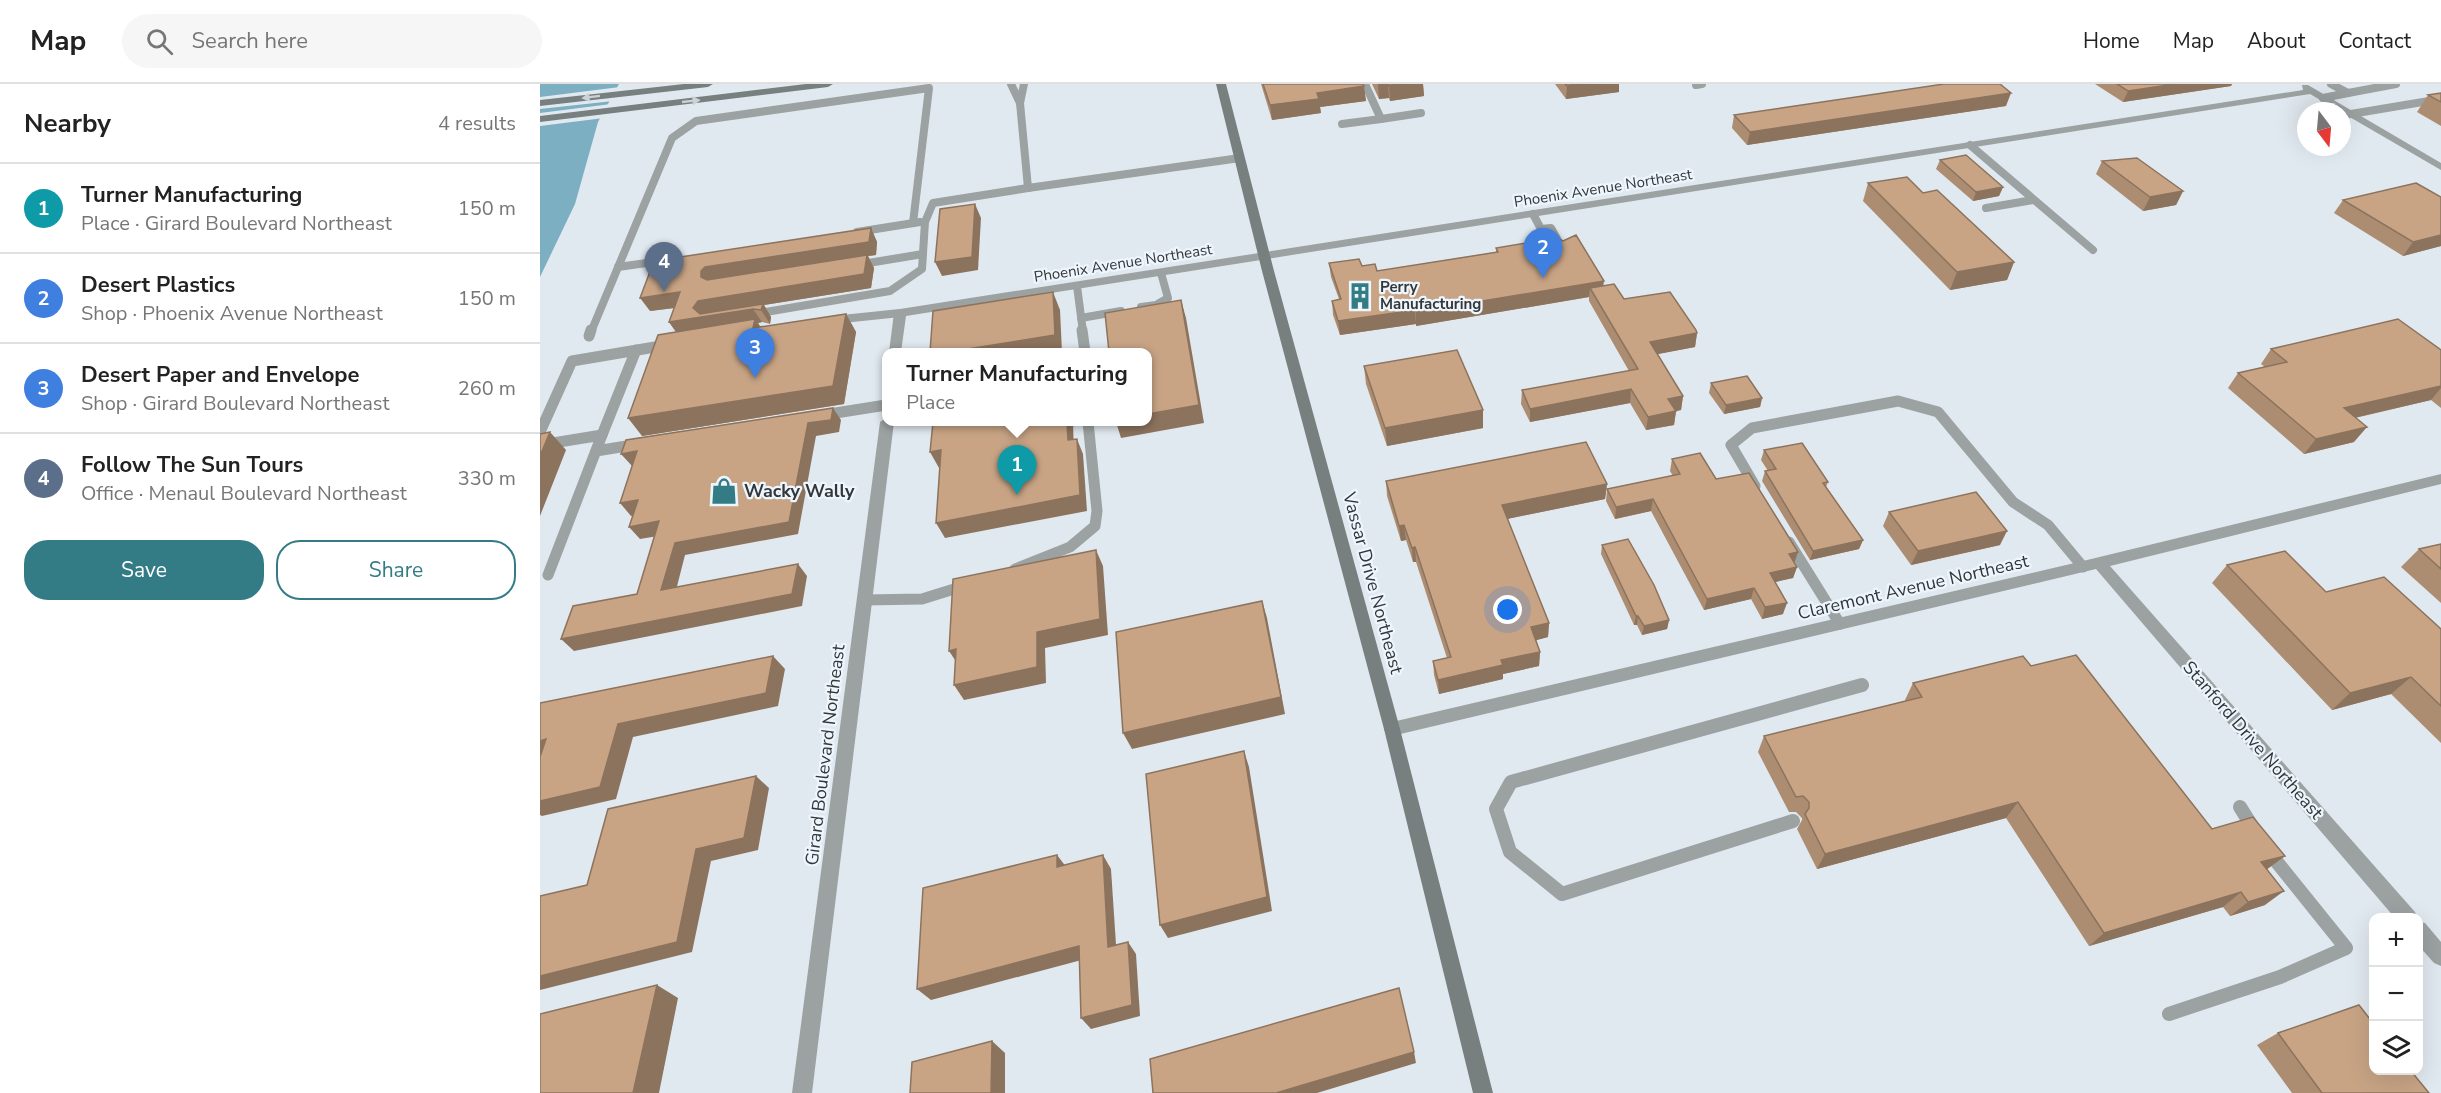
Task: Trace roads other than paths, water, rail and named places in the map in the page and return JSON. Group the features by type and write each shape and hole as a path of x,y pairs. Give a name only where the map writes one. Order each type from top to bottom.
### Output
{"street":[{"path":"540,103 708,84"},
{"path":"540,119 828,84"},
{"name":"Vassar Drive Northeast","path":"1221,84 1264,256 1392,729 1483,1093"},
{"path":"2300,84 2330,102"},
{"name":"Phoenix Avenue Northeast","path":"900,314 2311,91"},
{"path":"2351,114 2441,167"},
{"path":"896,348 900,314"},
{"name":"Girard Boulevard Northeast","path":"802,1093 886,426"},
{"name":"Claremont Avenue Northeast","path":"1392,729 2091,565 2441,479"},
{"name":"Stanford Drive Northeast","path":"2091,565 2404,913"},
{"path":"2423,936 2441,956"}],"lane":[{"path":"1011,84 1020,103 1028,189"},
{"path":"1020,103 1024,94 1024,84"},
{"path":"1365,84 1382,119"},
{"path":"2331,84 2348,93"},
{"path":"2323,98 2396,84"},
{"path":"589,336 672,138 696,121 929,88 913,223"},
{"path":"2351,114 2441,99"},
{"path":"1342,124 1421,113"},
{"path":"1970,145 2093,250"},
{"path":"741,316 890,291 922,269 925,222 933,203 1240,158"},
{"path":"1986,208 2033,200"},
{"path":"1533,214 1539,230 1551,228 1562,248"},
{"path":"847,233 925,222"},
{"path":"846,266 923,254"},
{"path":"618,267 682,258"},
{"path":"1081,318 1166,301 1168,298 1161,273"},
{"path":"1077,286 1085,348"},
{"path":"826,321 900,314"},
{"path":"540,432 572,361 675,344"},
{"path":"548,575 636,350"},
{"path":"1763,500 1731,446 1752,428 1898,401 1938,412 2013,502 2048,525 2091,565"},
{"path":"806,418 882,406"},
{"path":"1007,572 1070,547 1095,526 1097,511 1088,426"},
{"path":"540,445 602,435"},
{"path":"596,451 655,441"},
{"path":"1781,529 1840,624"},
{"path":"864,600 922,599 976,582"},
{"path":"1793,821 1562,894 1510,852 1496,809 1511,782 1862,685"},
{"path":"2169,1014 2280,977 2346,948 2264,846 2240,807"}],"water":[{"path":"540,84 619,84 598,122 575,204 540,277"}],"place":[{"name":"Desert Plastics","path":"1543,278"},
{"name":"Follow The Sun Tours","path":"664,292"},
{"name":"Perry Manufacturing","path":"1360,296"},
{"name":"Desert Paper and Envelope","path":"755,378"},
{"name":"Wacky Wally","path":"724,491"},
{"name":"Turner Manufacturing","path":"1017,495"}]}
